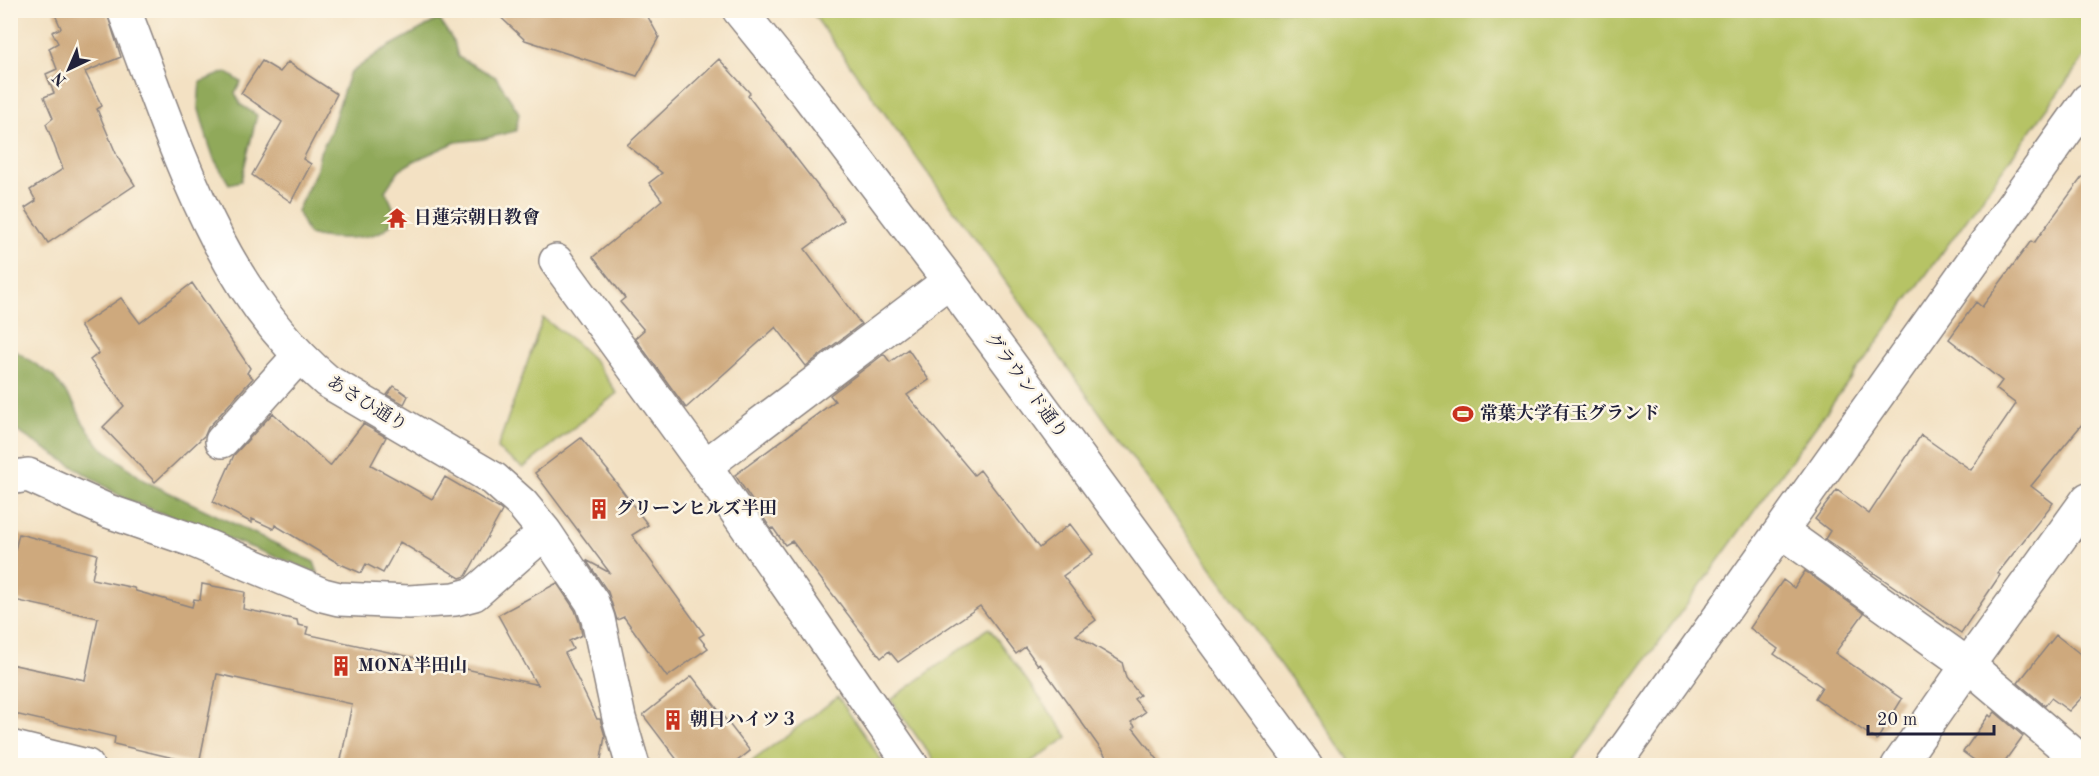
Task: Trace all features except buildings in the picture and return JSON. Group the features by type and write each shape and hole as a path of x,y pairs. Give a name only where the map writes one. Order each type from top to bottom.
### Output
{"street":[{"name":"あさひ通り","path":"124,10 188,174 220,245 254,301 299,356 327,381 354,399 494,479 522,504 545,532 592,602 633,765"},
{"name":"グラウンド通り","path":"739,10 807,94 949,281 1306,765"},
{"path":"1613,765 2088,100"},
{"path":"556,261 705,466 912,765"},
{"path":"705,466 949,281"},
{"path":"222,441 299,356"},
{"path":"10,478 28,475 108,511 192,540 323,595 339,599 409,602 455,599 474,594 545,532"},
{"path":"1898,765 2088,499"},
{"path":"1780,531 1968,665 2087,765"},
{"path":"10,747 87,765"}],"green space":[{"name":"常葉大学有玉グランド","path":"2088,10 2088,52 1569,766 1353,765 811,11"},
{"path":"439,19 454,42 458,57 496,77 519,113 516,131 483,139 456,142 399,170 385,191 394,212 391,223 384,230 372,235 345,238 309,235 297,211 317,169 320,152 330,133 349,74 381,51"},
{"path":"226,72 241,82 235,93 241,105 257,115 241,181 229,184 214,159 198,106 200,82"},
{"path":"543,318 575,342 595,361 617,393 523,468 497,449"},
{"path":"10,347 53,376 75,405 82,421 99,445 145,481 314,562 318,573 125,499 17,431 11,433"},
{"path":"989,628 1068,737 1026,765 937,765 891,700"},
{"path":"838,697 885,765 747,765"}],"place":[{"name":"日蓮宗朝日教會","path":"397,218"},
{"name":"常葉大学有玉グランド","path":"1463,414"},
{"name":"グリーンヒルズ半田","path":"599,509"},
{"name":"MONA半田山","path":"341,666"},
{"name":"朝日ハイツ３","path":"673,720"}]}
